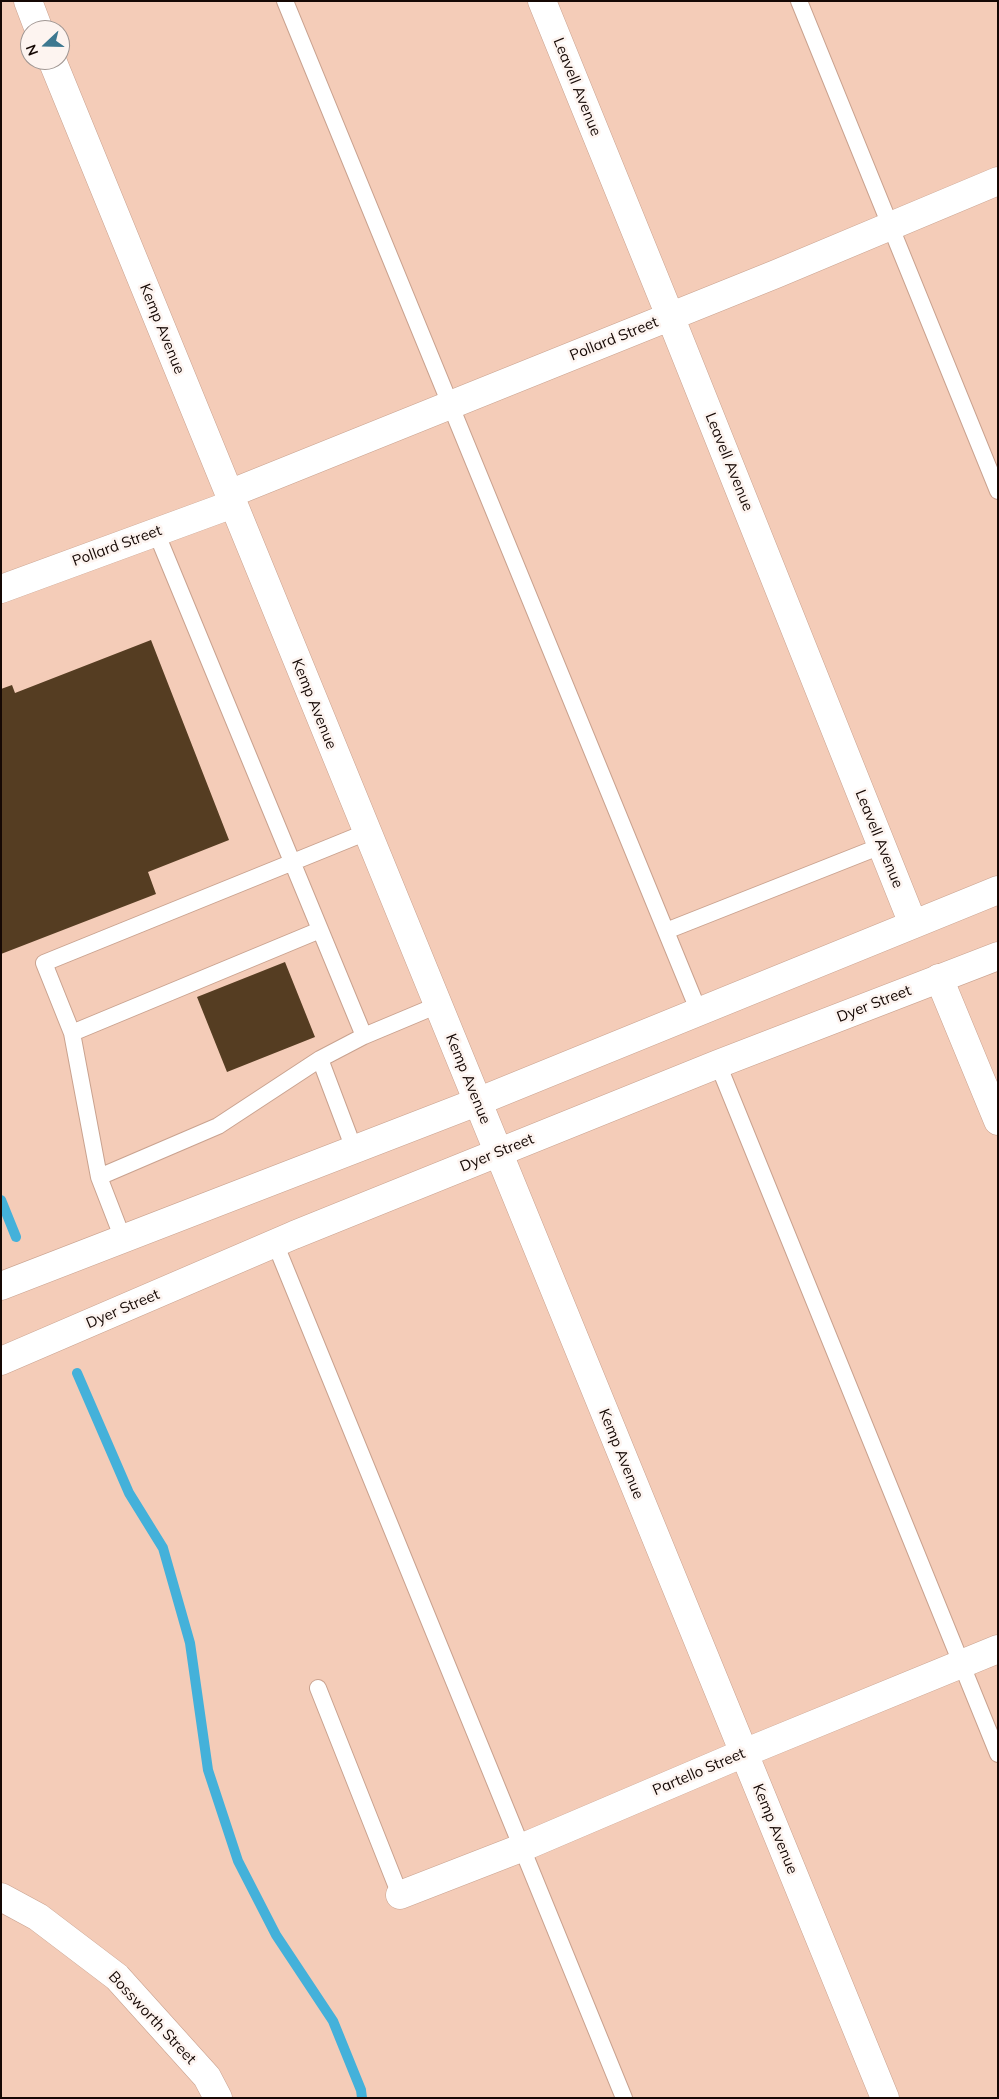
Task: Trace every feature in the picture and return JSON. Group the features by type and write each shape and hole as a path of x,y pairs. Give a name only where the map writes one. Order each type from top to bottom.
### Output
{"street":[{"path":"28,1 35,20"},
{"name":"Leavell Avenue","path":"542,1 913,924"},
{"name":"Kemp Avenue","path":"56,70 885,2098"},
{"name":"Pollard Street","path":"1,589 156,532 449,406 776,274 998,181"},
{"path":"1,1286 477,1102 998,890"},
{"name":"Dyer Street","path":"1,1362 275,1243 718,1064 998,956"},
{"path":"940,978 998,1121"},
{"name":"Partello Street","path":"400,1895 521,1848 744,1753 998,1649"},
{"name":"Bossworth Street","path":"1,1897 38,1917 117,1977 207,2077 218,2098"}],"lane":[{"path":"285,1 449,406 699,1012"},
{"path":"799,1 998,491"},
{"path":"156,532 364,1036"},
{"path":"123,1239 99,1177 72,1033 44,963 367,832"},
{"path":"666,931 881,846"},
{"path":"72,1033 320,930"},
{"path":"99,1177 218,1126 320,1059 364,1036 438,1006"},
{"path":"320,1059 354,1149"},
{"path":"718,1064 998,1754"},
{"path":"275,1243 624,2098"},
{"path":"318,1688 400,1895"}],"building":[{"path":"151,640 229,840 148,872 156,894 1,954 1,689 12,685 15,693"},
{"path":"285,962 315,1037 227,1072 197,997"}],"waterway":[{"path":"1,1200 16,1237"},
{"path":"77,1373 129,1493 163,1548 190,1643 208,1770 238,1861 276,1935 333,2021 361,2090 362,2098"}]}
